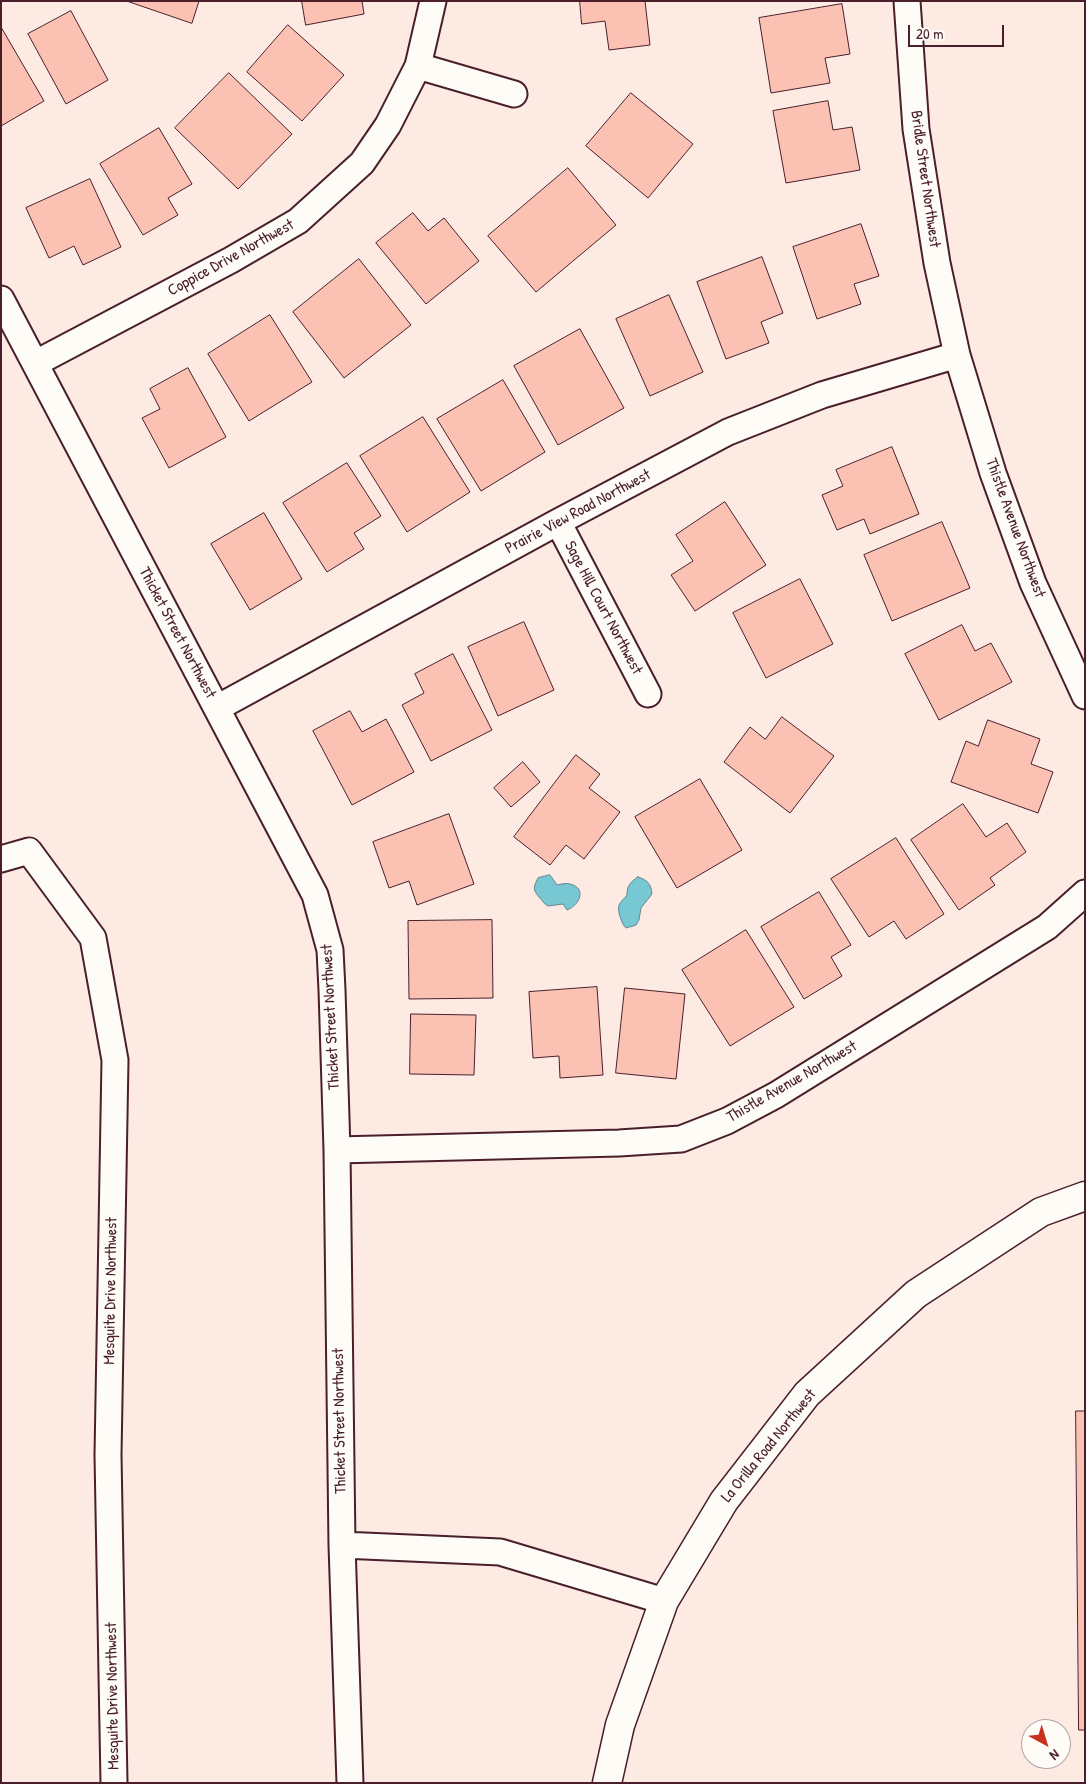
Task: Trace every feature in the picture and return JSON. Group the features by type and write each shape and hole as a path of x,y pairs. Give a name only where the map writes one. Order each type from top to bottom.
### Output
{"street":[{"name":"Coppice Drive Northwest","path":"36,363 231,260 298,222 362,163 388,125 418,66 433,1"},
{"name":"Bridle Street Northwest","path":"906,1 916,129 937,264 957,356"},
{"path":"418,66 514,94"},
{"name":"Thicket Street Northwest","path":"1,299 315,895 330,950 337,1150 342,1545 350,1783"},
{"name":"Prairie View Road Northwest","path":"217,708 558,522 728,432 822,394 957,356"},
{"name":"Thistle Avenue Northwest","path":"957,356 993,473 1033,583 1085,696"},
{"name":"Sage Hill Court Northwest","path":"558,522 648,694"},
{"name":"Mesquite Drive Northwest","path":"1,859 29,850 93,938 115,1060 108,1455 114,1783"},
{"name":"Thistle Avenue Northwest","path":"337,1150 619,1143 680,1139 727,1121 776,1095 1047,927 1085,893"},
{"name":"La Orilla Road Northwest","path":"607,1783 620,1725 664,1602 724,1501 807,1394 916,1294 1041,1212 1085,1196"},
{"path":"342,1545 500,1552 664,1602"}],"water":[{"path":"550,875 557,885 570,884 579,889 580,897 572,908 567,910 563,904 548,906 537,895 534,888 538,878"},
{"path":"638,877 648,882 652,894 641,908 636,925 626,928 620,917 619,905 627,895 630,884"}],"building":[{"path":"127,1 199,1 192,23"},
{"path":"302,1 362,1 364,14 306,25"},
{"path":"580,1 645,1 650,45 609,50 605,21 582,24"},
{"path":"842,4 850,54 825,58 830,83 771,93 759,18"},
{"path":"71,11 108,80 66,104 28,34"},
{"path":"288,25 344,75 302,121 247,72"},
{"path":"1,27 44,101 1,126"},
{"path":"229,73 292,134 238,189 175,128"},
{"path":"631,93 693,144 648,198 586,146"},
{"path":"828,101 833,130 852,127 860,170 786,183 773,111"},
{"path":"159,128 192,184 168,198 178,215 143,235 100,164"},
{"path":"568,168 616,225 536,292 488,236"},
{"path":"90,179 121,247 83,265 74,246 49,258 26,208"},
{"path":"413,213 428,231 444,218 479,261 426,304 376,243"},
{"path":"861,224 879,276 854,284 861,304 817,319 793,247"},
{"path":"762,257 783,313 761,322 769,343 726,359 697,282"},
{"path":"359,259 411,325 344,378 293,312"},
{"path":"669,295 703,372 650,396 616,319"},
{"path":"270,315 312,382 249,421 208,354"},
{"path":"580,329 624,408 558,445 514,366"},
{"path":"188,368 226,437 169,468 142,418 160,409 150,389"},
{"path":"503,380 545,452 481,491 437,419"},
{"path":"423,417 470,492 407,532 360,456"},
{"path":"892,447 919,514 870,534 864,519 837,530 822,495 843,486 836,470"},
{"path":"347,463 381,516 354,533 364,549 327,572 283,503"},
{"path":"725,502 766,565 695,611 671,575 693,561 676,535"},
{"path":"264,513 302,579 250,610 211,544"},
{"path":"942,522 970,588 892,621 864,555"},
{"path":"800,579 833,644 766,678 733,613"},
{"path":"524,622 554,690 498,716 468,647"},
{"path":"962,625 975,651 991,643 1012,682 939,720 905,654"},
{"path":"453,654 492,730 431,761 402,705 424,693 415,674"},
{"path":"350,711 362,732 386,719 414,772 352,805 313,731"},
{"path":"782,717 834,756 790,813 724,762 750,727 765,739"},
{"path":"988,720 1040,739 1031,764 1053,772 1038,813 951,782 966,741 978,746"},
{"path":"576,755 600,774 589,788 620,812 584,859 566,845 550,865 514,837"},
{"path":"523,762 540,782 511,807 494,788"},
{"path":"700,779 742,850 677,888 635,817"},
{"path":"963,804 986,837 1007,823 1026,852 990,878 995,885 959,910 911,840"},
{"path":"449,814 474,884 417,905 409,881 389,888 373,842"},
{"path":"896,838 944,914 906,939 894,921 869,937 831,879"},
{"path":"819,892 851,945 831,957 842,976 804,999 761,927"},
{"path":"492,920 493,998 409,999 408,921"},
{"path":"746,930 794,1007 730,1046 682,970"},
{"path":"597,987 603,1075 560,1078 559,1056 533,1058 529,992"},
{"path":"625,988 685,994 676,1079 616,1073"},
{"path":"411,1014 476,1015 474,1075 410,1074"},
{"path":"1076,1411 1085,1411 1085,1730 1079,1730"}]}
